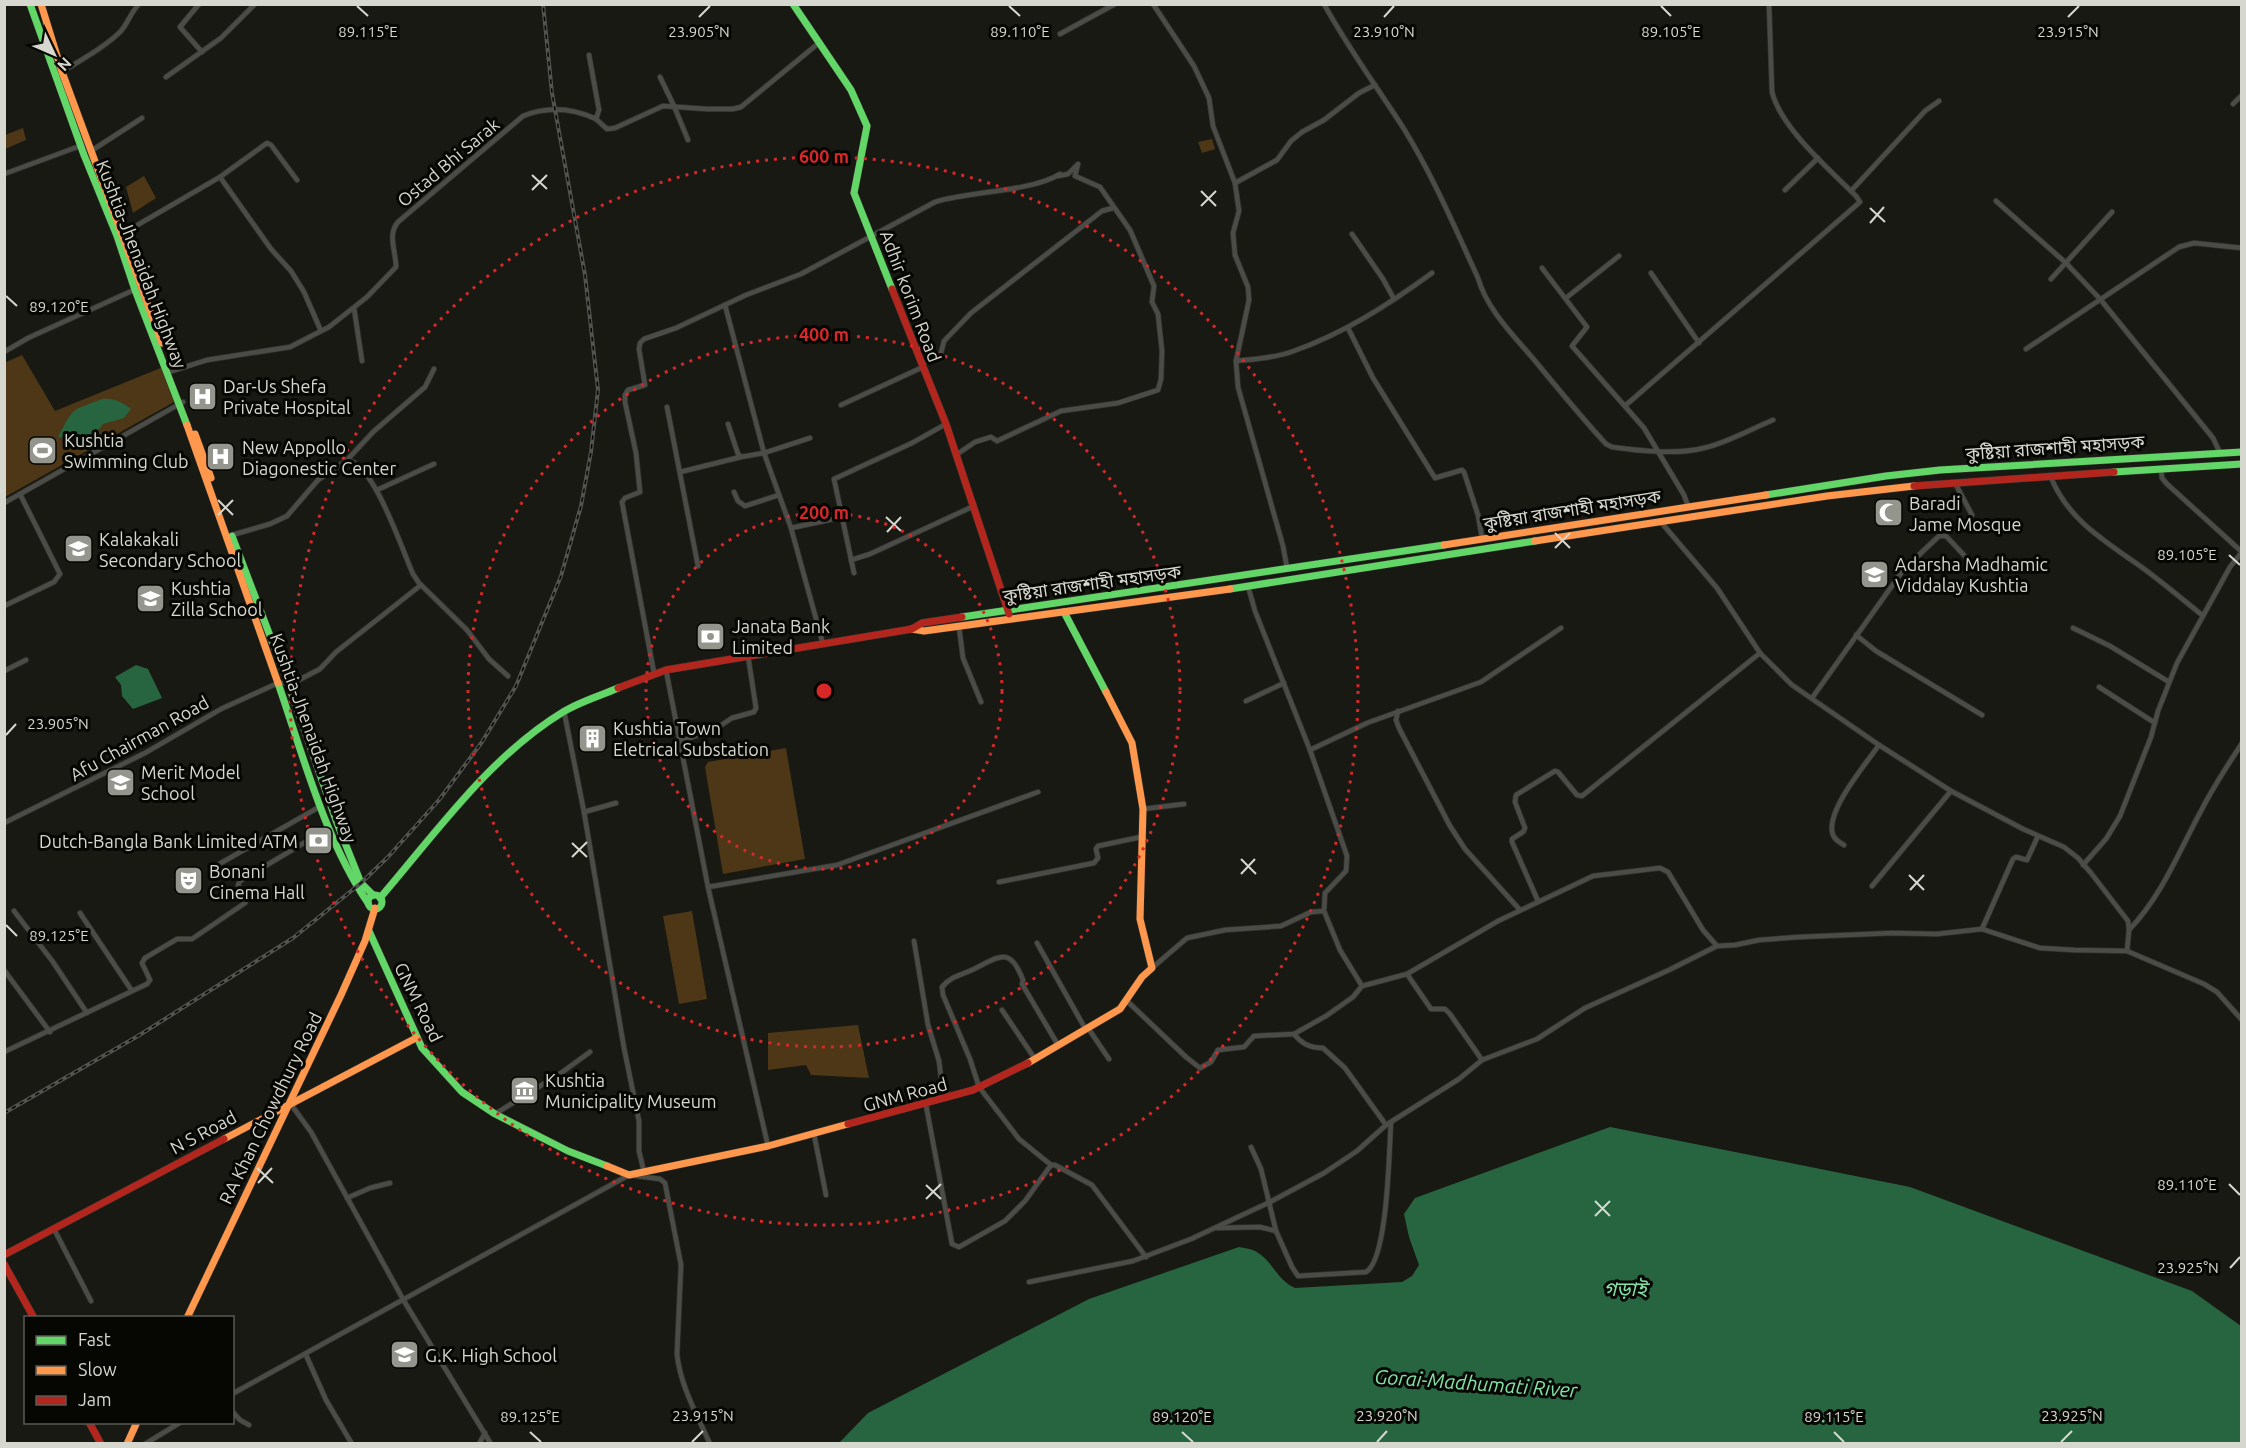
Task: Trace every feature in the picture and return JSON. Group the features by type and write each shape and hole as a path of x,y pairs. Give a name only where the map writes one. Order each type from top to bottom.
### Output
{"main road":[{"name":"Kushtia-Jhenaidah Highway","path":"30,4 181,403 321,806 356,888 368,903"},
{"name":"Kushtia-Jhenaidah Highway","path":"41,4 84,144 92,151 122,235 138,289"},
{"name":"Adhir korim Road","path":"793,4 851,90 867,126 854,193 946,424 1009,610 1010,620"},
{"name":"Kushtia-Jhenaidah Highway","path":"162,352 172,371 181,403"},
{"name":"কুষ্টিয়া রাজশাহী মহাসড়ক","path":"381,898 482,777 515,747 564,711 666,670 912,629 922,623 1262,573 1886,476 1940,470 2241,452"},
{"path":"2190,454 2190,466"},
{"name":"কুষ্টিয়া রাজশাহী মহাসড়ক","path":"912,629 924,632 1263,584 1827,496 1939,483 2241,464"},
{"path":"1939,483 1940,470"},
{"name":"Kushtia-Jhenaidah Highway","path":"208,479 288,682 345,843 361,883 373,895"},
{"path":"1726,501 1726,512"},
{"path":"1589,522 1590,532"},
{"path":"1437,545 1438,556"},
{"path":"1262,573 1263,584"},
{"path":"1064,612 1132,743 1143,809 1140,919 1152,968"},
{"path":"295,733 304,730"},
{"path":"310,776 319,772"},
{"path":"338,847 345,843"},
{"path":"373,895 381,898 381,905 375,909 368,903 373,895"},
{"name":"RA Khan Chowdhury Road","path":"187,1316 290,1103 369,931 375,909"},
{"name":"GNM Road","path":"369,931 416,1038 462,1092 495,1114 568,1151 629,1175 768,1146 980,1088 1120,1009 1142,977 1152,968"},
{"name":"N S Road","path":"4,1255 416,1038"},
{"path":"4,1264 33,1316"},
{"path":"90,1424 100,1443"},
{"path":"127,1443 136,1424"}],"street":[{"path":"62,72 112,40 129,22 139,4"},
{"path":"166,77 221,38 255,4"},
{"path":"1060,34 1115,4"},
{"path":"1153,4 1194,66 1209,99 1213,126 1235,183 1239,211 1233,233 1234,255 1248,287 1249,300 1236,361 1238,387 1283,546 1287,568"},
{"path":"1324,4 1342,37 1405,131 1431,177 1478,278 1482,292 1490,305 1525,350 1606,444 1622,449 1693,451 1707,448 1773,420"},
{"path":"1626,405 1857,205 1859,200 1787,123 1774,102 1769,4"},
{"path":"197,5 180,27 202,52"},
{"path":"589,55 599,110 596,119 607,129 615,128 663,106 707,109 741,107 820,42"},
{"path":"660,77 688,140"},
{"path":"1235,183 1277,160 1291,141 1302,132 1324,120 1359,93 1375,86"},
{"path":"2233,104 2241,95"},
{"path":"1851,191 1919,118 1939,101"},
{"name":"Ostad Bhi Sarak","path":"172,371 207,360 290,347 321,331 367,297 396,267 393,227 524,116 536,110 574,110 596,119"},
{"path":"92,151 142,118"},
{"path":"122,235 220,177 267,143 271,145 297,180"},
{"path":"4,174 84,144"},
{"path":"1785,190 1818,158"},
{"path":"654,673 622,502 625,498 640,492 625,394 628,390 645,385 640,343 654,335 707,315 725,305 801,274 935,202 1025,185 1068,174 1078,164 1075,176 1100,187 1130,231 1154,286 1152,302 1158,314 1162,351 1161,379 1158,390 1118,403 1060,411 997,441 992,437 975,441 957,455"},
{"path":"220,177 271,249 291,271 304,292 321,331"},
{"path":"1996,201 2066,263 2100,299 2213,438 2220,453"},
{"path":"841,405 922,365 941,353 941,347 948,336 994,294 1102,211 1113,208"},
{"path":"2051,279 2112,212"},
{"path":"1352,234 1394,299"},
{"path":"2026,349 2185,244 2241,248"},
{"path":"1566,298 1619,256"},
{"path":"1542,268 1587,327 1572,346 1644,428 1684,495 1688,506"},
{"path":"1236,361 1290,353 1348,328 1432,273"},
{"path":"1651,273 1699,343"},
{"path":"4,352 28,338 138,289"},
{"path":"725,305 764,453 791,528 823,644"},
{"path":"354,308 362,361"},
{"path":"1348,328 1373,378 1435,478 1461,470 1464,472 1482,538"},
{"path":"232,535 270,524 287,516 318,480 347,460 373,432 425,387 434,369"},
{"path":"4,503 181,403"},
{"path":"668,406 698,566"},
{"path":"728,424 741,457"},
{"path":"854,573 834,479 912,443 946,424"},
{"path":"680,472 764,453 810,438"},
{"path":"347,460 354,461 369,476 413,574 421,585 467,630 489,659 508,676"},
{"path":"376,490 434,465"},
{"path":"2083,865 2106,839 2120,816 2176,663 2230,567 2241,552 2167,484 2162,478 2160,468"},
{"path":"2050,475 2056,491 2078,519 2099,539 2140,566 2202,615"},
{"path":"1955,482 1972,515"},
{"path":"734,492 738,501 745,506 778,495"},
{"path":"4,606 54,582 60,574 21,494"},
{"path":"851,560 870,554 974,506"},
{"path":"1480,525 1539,514"},
{"path":"791,528 843,517"},
{"path":"1660,521 1716,588 1760,653 1792,685 1880,746 1952,791 2064,847 2083,865 2124,914 2129,930 2127,951"},
{"path":"1812,698 1904,569 1939,536 1946,536 1976,568"},
{"name":"Afu Chairman Road","path":"4,823 145,753 221,709 278,683 296,682 320,669 336,652 421,585"},
{"path":"1248,585 1255,611 1310,750 1348,863 1346,871 1325,893 1324,911 1340,950 1362,986"},
{"path":"959,627 963,658 981,702"},
{"path":"1310,750 1367,723 1481,682 1561,628"},
{"path":"2073,628 2110,646 2169,682"},
{"path":"1856,635 1876,651 1982,715"},
{"path":"1538,901 1512,842 1512,839 1523,832 1524,828 1515,802 1516,795 1555,771 1577,795 1582,796 1760,653"},
{"path":"679,742 717,728 732,718 754,712 756,708 748,656"},
{"path":"4,671 26,660"},
{"path":"666,670 708,887 768,1146"},
{"path":"1246,701 1284,683"},
{"path":"2099,687 2155,723"},
{"path":"564,711 637,1111 639,1151 644,1172"},
{"path":"1398,711 1396,720 1399,728 1450,826 1465,849 1520,910"},
{"path":"2129,930 2146,912 2166,882 2202,808 2241,743"},
{"path":"1844,845 1837,841 1832,831 1834,818 1845,792 1880,746"},
{"path":"1872,886 1952,791"},
{"path":"708,887 837,865 1038,792"},
{"path":"584,812 616,803"},
{"path":"1143,809 1184,804"},
{"path":"214,867 321,806"},
{"path":"4,1052 50,1032 149,982 142,963 145,958 177,939 192,939 245,903 247,899 238,885 240,881 330,828"},
{"path":"1982,928 2013,859 2016,857 2027,860 2038,836"},
{"path":"999,882 1094,863 1098,858 1096,847 1141,837"},
{"path":"1126,1000 1200,1068 1211,1062 1218,1050 1244,1047 1254,1036 1294,1034 1353,997 1362,986 1407,974 1538,901 1598,875 1660,868 1668,872 1702,930 1717,946"},
{"path":"14,911 53,962 87,1013"},
{"path":"1152,968 1187,938 1225,930 1281,926 1311,912 1324,911"},
{"path":"80,913 132,991"},
{"path":"1029,1282 1146,1257 1270,1202 1324,1173 1357,1151 1389,1124 1459,1079 1482,1060 1537,1039 1586,1008 1717,946 1800,937 1892,933 1937,934 1982,928 2040,948 2127,951 2204,984 2217,992 2241,1020"},
{"path":"914,941 928,1025 939,1061 941,1077 947,1089 947,1098"},
{"path":"1037,943 1087,1029 1109,1059"},
{"path":"1058,1045 1022,984 1023,980 1012,959 1005,956 990,959 974,969 948,979 942,987 943,995 980,1088 1019,1139 1053,1165 1092,1185 1146,1257"},
{"path":"4,970 50,1032"},
{"path":"1407,974 1431,1009 1445,1009 1450,1014 1482,1060"},
{"path":"1002,1010 1035,1059"},
{"path":"1251,1148 1261,1169 1276,1231 1298,1276 1366,1272 1370,1269 1375,1263 1382,1233 1389,1124 1345,1068 1323,1048 1312,1048 1300,1042 1294,1034"},
{"path":"495,1114 590,1052"},
{"path":"290,1103 311,1132 404,1301 491,1443"},
{"path":"926,1104 952,1244 959,1247 1005,1221 1025,1201 1053,1165"},
{"path":"814,1134 826,1195"},
{"path":"234,1393 629,1175 660,1179 665,1183 681,1265 678,1365 681,1378 710,1443"},
{"path":"347,1198 370,1188 390,1183"},
{"path":"1214,1228 1260,1227 1276,1231"},
{"path":"54,1229 91,1301"},
{"path":"306,1354 326,1400 352,1443"},
{"path":"234,1413 249,1425"},
{"path":"146,1443 178,1424"},
{"path":"479,1443 485,1433"}],"shaded area":[{"path":"23,128 26,140 5,149 5,135"},
{"path":"1212,139 1215,149 1202,153 1198,142"},
{"path":"144,176 156,198 133,213 126,187"},
{"path":"22,355 55,411 163,367 174,402 5,497 4,363"},
{"path":"786,748 805,859 723,874 705,767 708,762"},
{"path":"692,911 707,999 679,1004 663,916"},
{"path":"858,1025 869,1078 811,1075 806,1065 768,1070 768,1033"}],"water":[{"path":"102,399 118,401 131,409 124,418 103,424 96,433 84,439 58,437 74,411"},
{"name":"Kushtia Swimming Club","path":"41,437 52,458 44,463 33,441"},
{"path":"136,665 148,669 162,698 133,709 122,696 121,685 115,677"},
{"name":"গড়াই","path":"1610,1127 1910,1187 2192,1291 2241,1326 2241,1443 839,1443 868,1413 1089,1299 1239,1247 1257,1252 1289,1285 1295,1288 1402,1282 1412,1276 1419,1265 1404,1214 1415,1198"}],"railway":[{"path":"4,1113 138,1036 293,938 361,883 388,857 439,800 482,742 516,686 561,576 581,506 591,452 598,390 585,275 552,93 543,4"}],"traffic: fast":[{"path":"30,4 84,155 117,236 135,290 187,425"},
{"path":"793,4 851,90 867,126 854,193 892,289"},
{"path":"1766,495 1940,470 2242,452"},
{"path":"2114,472 2242,464"},
{"path":"232,536 288,683 337,823 361,883 373,895"},
{"path":"1230,589 1535,541"},
{"path":"962,617 1444,545"},
{"path":"1064,612 1106,692"},
{"path":"278,683 327,825 339,852 368,903"},
{"path":"380,898 443,822 487,773 511,751 536,730 563,712 618,688"},
{"path":"375,895 380,897 382,902 380,907 375,909 370,907 368,902 370,897 375,895"},
{"path":"369,931 422,1048 462,1092 495,1114 568,1151 607,1166"}],"traffic: slow":[{"path":"41,4 62,72 162,343"},
{"path":"187,425 278,683"},
{"path":"195,434 211,478"},
{"path":"1535,541 1827,496 1914,486"},
{"path":"1444,545 1766,495"},
{"path":"912,629 924,631 1230,589"},
{"path":"1028,1063 1120,1009 1142,977 1152,968 1140,919 1143,809 1132,743 1106,692"},
{"path":"188,1316 341,995 365,941 375,908"},
{"path":"224,1139 416,1038"},
{"path":"607,1166 629,1175 768,1146 848,1124"},
{"path":"127,1444 136,1424"}],"traffic: jam":[{"path":"892,289 946,424 1009,614"},
{"path":"1914,486 2114,472"},
{"path":"618,688 666,670 912,629 922,623 962,617"},
{"path":"848,1124 973,1090 1028,1063"},
{"path":"4,1255 224,1139"},
{"path":"4,1264 33,1316"},
{"path":"90,1424 101,1444"}],"place":[{"name":"Dar-Us Shefa Private Hospital","path":"202,396"},
{"name":"Kushtia Swimming Club","path":"43,450"},
{"name":"New Appollo Diagonestic Center","path":"221,457"},
{"name":"Baradi Jame Mosque","path":"1888,513"},
{"name":"Kalakakali Secondary School","path":"78,549"},
{"name":"Adarsha Madhamic Viddalay Kushtia","path":"1874,574"},
{"name":"Kushtia Zilla School","path":"150,598"},
{"name":"Janata Bank Limited","path":"711,636"},
{"name":"Kushtia Town Eletrical Substation","path":"592,738"},
{"name":"Merit Model School","path":"120,782"},
{"name":"Dutch-Bangla Bank Limited ATM","path":"319,841"},
{"name":"Bonani Cinema Hall","path":"188,881"},
{"name":"Kushtia Municipality Museum","path":"524,1090"},
{"name":"G.K. High School","path":"404,1355"}],"water label":[{"name":"Gorai-Madhumati River","path":"1476,1383"}]}
